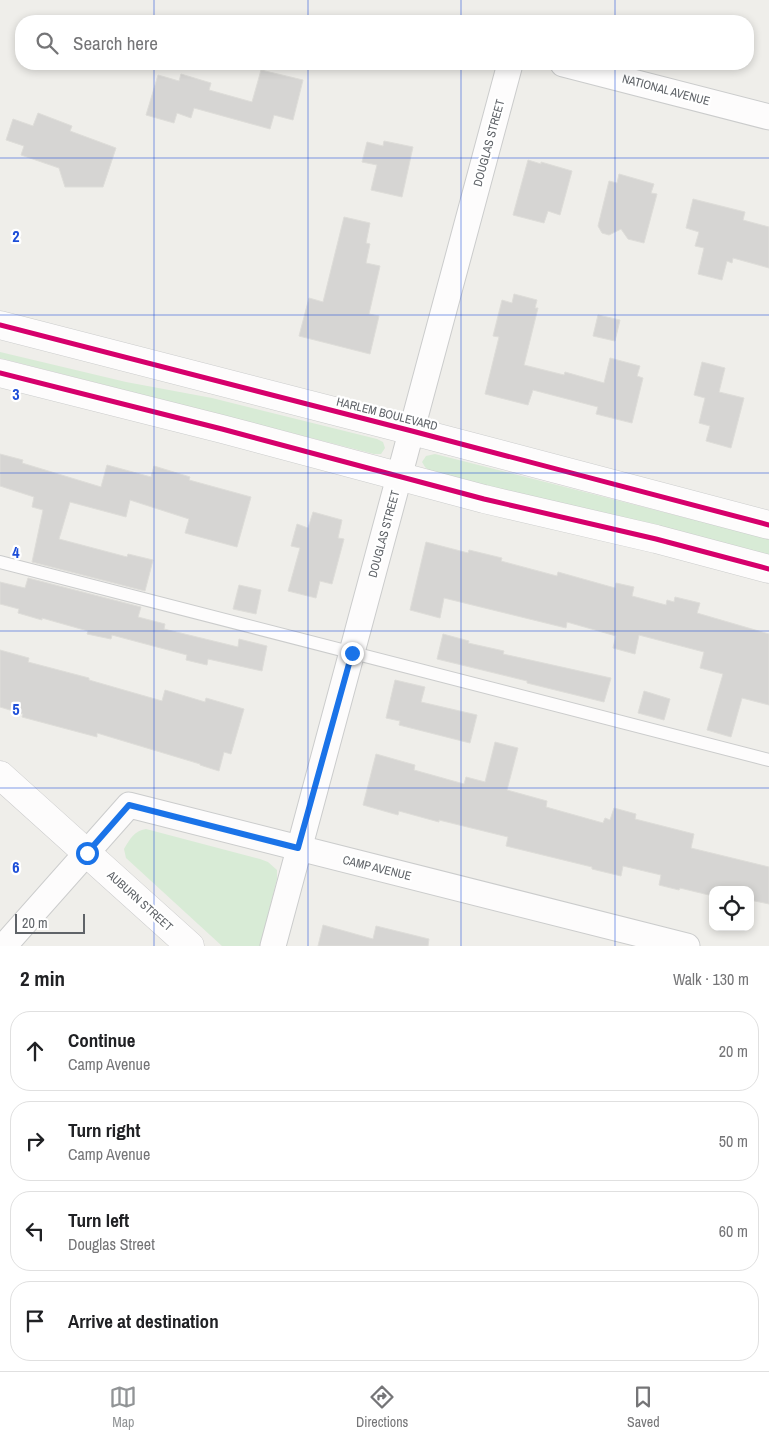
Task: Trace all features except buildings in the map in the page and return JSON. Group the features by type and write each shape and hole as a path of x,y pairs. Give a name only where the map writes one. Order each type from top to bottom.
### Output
{"street":[{"name":"DOUGLAS STREET","path":"273,946 508,70"},
{"name":"NATIONAL AVENUE","path":"586,70 769,117"},
{"name":"HARLEM BOULEVARD","path":"0,325 769,525"},
{"path":"0,373 222,429 484,499 656,539 769,569"},
{"name":"AUBURN STREET","path":"0,775 190,946"},
{"name":"CAMP AVENUE","path":"87,853 129,805 687,946"},
{"path":"4,946 87,853"}],"lane":[{"path":"0,562 769,760"}],"green space":[{"path":"0,352 126,382 212,398 377,439 383,442 385,448 381,454 374,454 0,358"},
{"path":"435,454 769,539 769,558 431,472 422,462 426,456"},
{"path":"146,829 260,859 268,862 277,870 277,879 260,946 222,946 126,858 124,849 130,839 138,832"}],"cycle path":[{"path":"0,325 769,525"},
{"path":"0,373 222,429 484,499 656,539 769,569"}],"route":[{"path":"87,853 129,805 298,848 352,653"}]}
